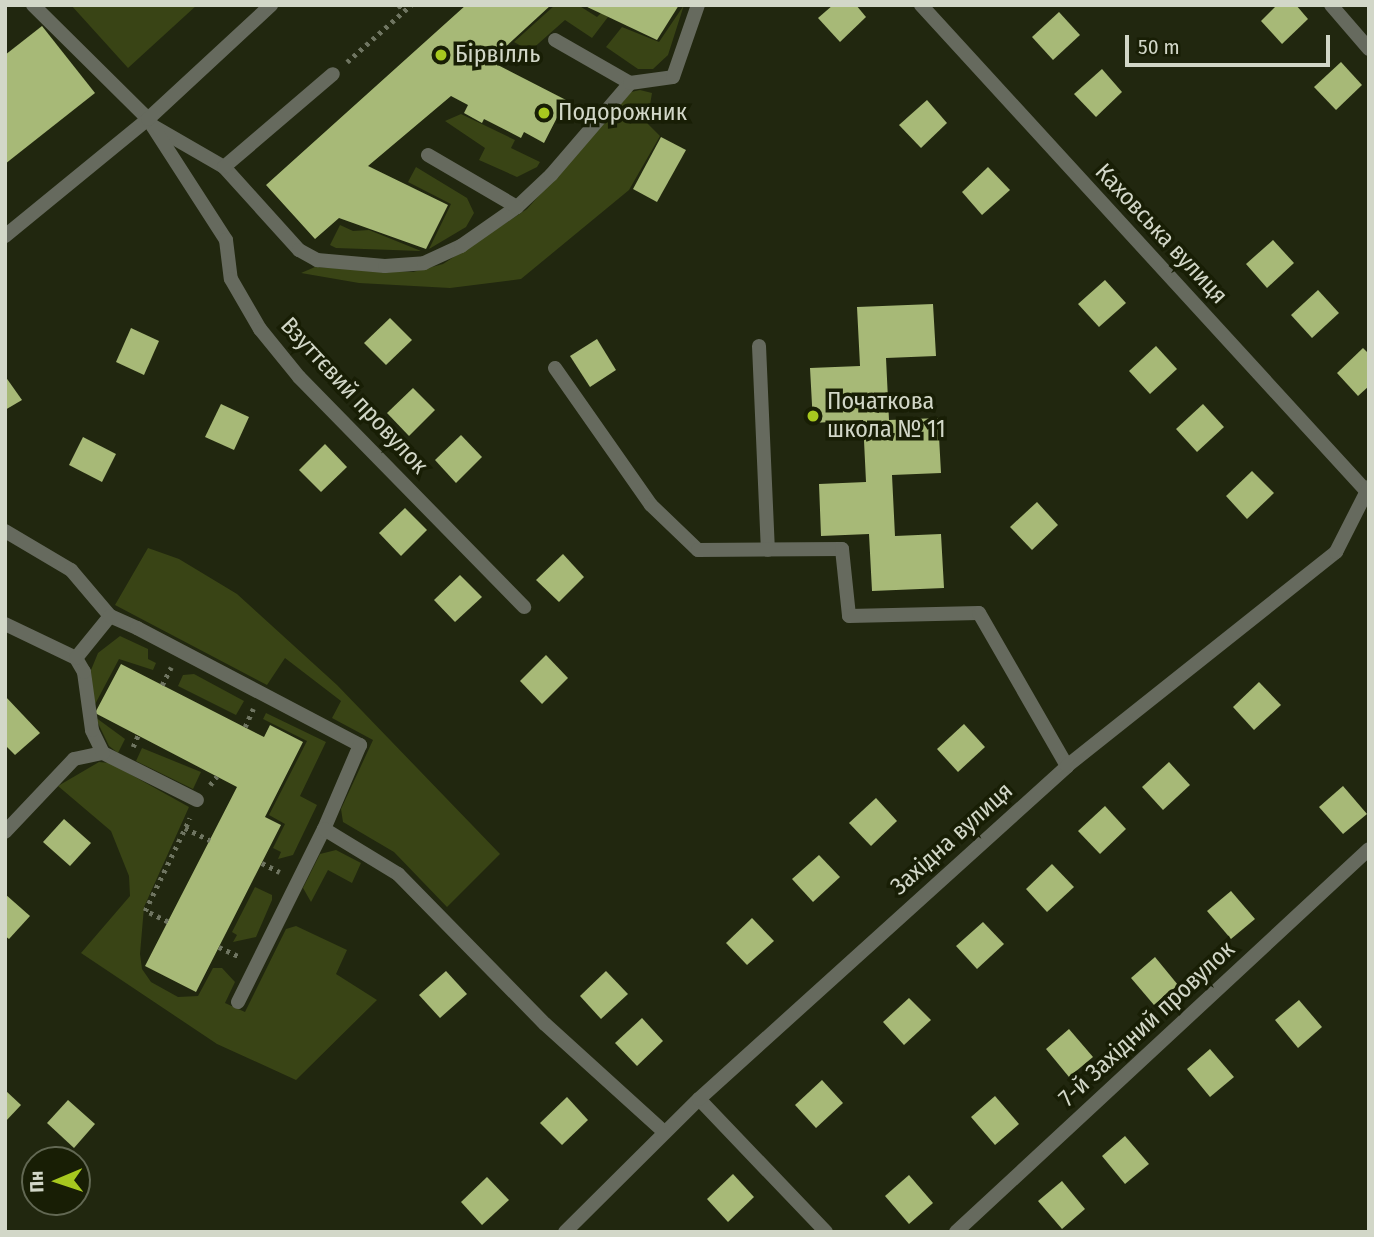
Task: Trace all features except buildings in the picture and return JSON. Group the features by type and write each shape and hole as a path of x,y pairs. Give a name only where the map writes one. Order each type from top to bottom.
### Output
{"street":[{"path":"33,5 150,122 224,167 299,250 317,260 385,266 424,263 461,246 517,207 551,175 630,83"},
{"path":"5,236 150,122 271,5"},
{"path":"555,40 630,83 673,76 698,5"},
{"name":"Каховська вулиця","path":"921,5 1368,490"},
{"path":"1331,5 1369,49"},
{"path":"224,167 334,74"},
{"name":"Взуттєвий провулок","path":"150,122 226,240 231,279 260,328 299,377 524,607"},
{"path":"428,155 517,207"},
{"path":"760,346 768,550"},
{"path":"555,368 651,505 698,550 842,549 849,616 979,613 1067,766"},
{"name":"Західна вулиця","path":"565,1232 699,1099 1067,766 1336,552 1368,490"},
{"path":"5,531 71,570 110,616 360,745 324,829 238,1002"},
{"path":"75,658 110,616"},
{"path":"5,624 75,658 84,672 92,730 103,753 197,800"},
{"path":"5,832 74,759 103,753"},
{"path":"324,829 398,874 545,1024 664,1132"},
{"name":"7-й Західний провулок","path":"956,1232 1369,849"},
{"path":"699,1099 826,1232"}],"path":[{"path":"399,5 404,11"},
{"path":"334,74 411,5"},
{"path":"168,922 145,911 197,800"},
{"path":"185,828 210,840"}],"green space":[{"path":"71,5 197,5 128,68"},
{"path":"555,5 578,5 597,17 601,13 608,17 592,38 565,20 530,51 514,42"},
{"path":"684,5 668,55 653,69 638,69 606,47 622,27 659,42"},
{"path":"640,90 652,93 647,123 660,136 629,190 521,279 450,288 359,283 301,273 315,267 413,272 443,264 527,209 631,92"},
{"path":"461,114 515,140 511,148 540,162 537,167 517,177 479,160 485,148 445,121"},
{"path":"416,167 467,198 474,213 466,227 429,249 451,204 408,182"},
{"path":"340,225 353,231 369,230 421,251 336,248 330,245"},
{"path":"148,548 179,559 237,594 337,685 500,854 447,907 394,852 343,822 341,809 373,740 332,718 341,701 285,658 267,685 115,605"},
{"path":"120,636 148,649 148,659 156,663 153,670 119,659 92,710 91,670 98,653"},
{"path":"194,674 244,701 236,715 178,686 183,675"},
{"path":"266,713 326,742 300,796 317,805 293,855 278,859 281,852 273,848 285,824 269,815 307,741 263,719"},
{"path":"95,717 125,739 118,753 109,746"},
{"path":"142,748 201,772 193,789 136,761"},
{"path":"99,762 110,763 189,807 144,907 140,954 142,969 151,982 178,997 198,996 213,968 222,968 235,982 225,1003 245,1012 286,929 296,926 347,950 336,974 377,1000 296,1080 217,1044 81,953 130,896 129,876 111,831 58,786"},
{"path":"336,850 361,863 352,883 328,870 311,902 303,888 320,854"},
{"path":"255,887 272,895 272,900 256,937 233,942 237,935 232,932"}],"place":[{"name":"Бірвілль","path":"441,55"},
{"name":"Подорожник","path":"544,113"},
{"name":"Початкова школа № 11","path":"813,416"}]}
